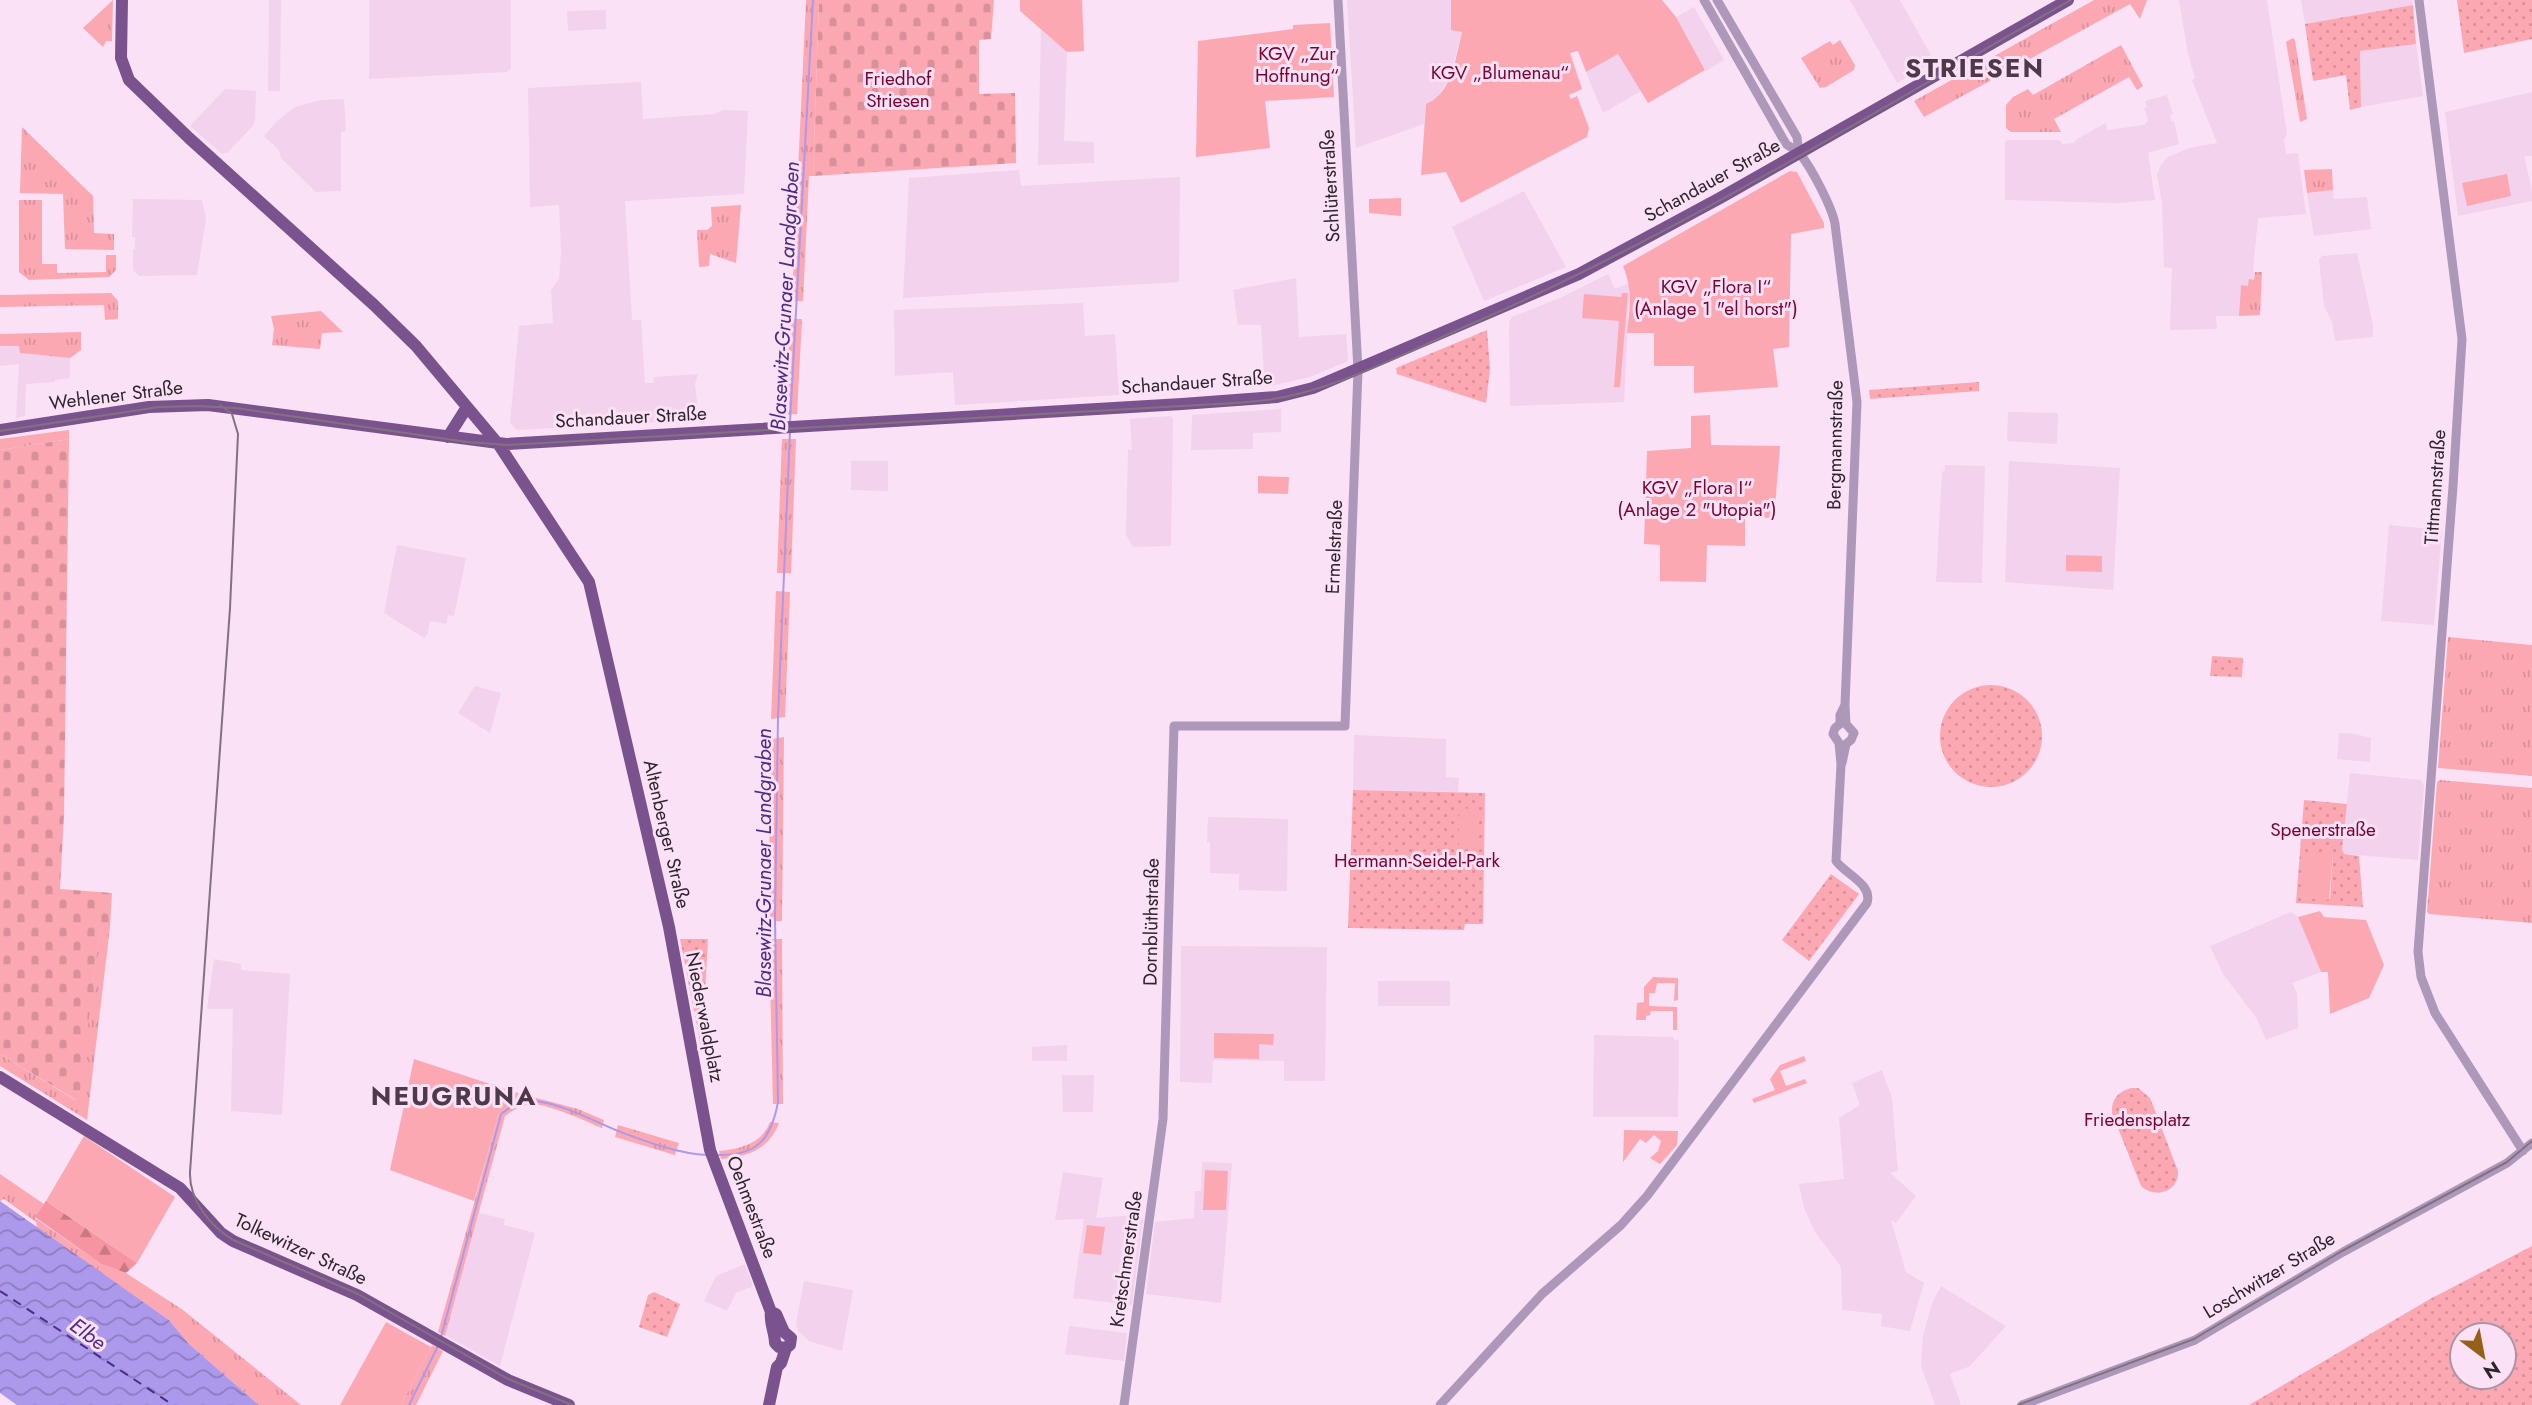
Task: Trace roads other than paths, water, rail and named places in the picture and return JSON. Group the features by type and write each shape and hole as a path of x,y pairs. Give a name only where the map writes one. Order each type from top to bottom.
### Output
{"main road":[{"name":"Altenberger Straße","path":"122,0 121,58 129,80 416,346 497,443 592,589 669,927"},
{"name":"Schandauer Straße","path":"237,407 497,443 1262,398 1307,390 1579,274 2068,0"},
{"name":"Wehlener Straße","path":"0,430 155,406 197,404 237,407"},
{"path":"448,437 467,407"},
{"name":"Niederwaldplatz","path":"669,927 703,1113"},
{"name":"Tolkewitzer Straße","path":"0,1077 180,1188 227,1237 357,1295 519,1385 569,1405"},
{"name":"Oehmestraße","path":"703,1113 712,1155 771,1312 770,1317 781,1340 769,1405"}],"street":[{"name":"Schlüterstraße","path":"1338,0 1358,370"},
{"name":"Bergmannstraße","path":"1704,0 1784,141 1799,153 1834,217 1856,387 1843,724"},
{"name":"Bergmannstraße","path":"1717,0 1797,137 1799,153"},
{"name":"Tittmannstraße","path":"2419,0 2462,340 2454,486 2418,951 2421,977 2435,1013 2523,1151"},
{"name":"Ermelstraße","path":"1174,726 1345,726 1358,370"},
{"name":"Bergmannstraße","path":"1842,744 1852,740 1854,733 1843,724"},
{"name":"Bergmannstraße","path":"1440,1405 1542,1294 1621,1226 1647,1196 1867,903 1869,893 1836,861 1842,744 1833,734 1835,728 1843,724"},
{"name":"Dornblüthstraße","path":"1163,1118 1174,726"},
{"name":"Kretschmerstraße","path":"1124,1405 1163,1118"},
{"name":"Loschwitzer Straße","path":"2022,1405 2195,1340 2343,1252 2507,1163 2532,1143"}],"water":[{"name":"Elbe","path":"0,1201 169,1320 189,1344 259,1405 17,1405 0,1393"}],"waterway":[{"name":"Blasewitz‐Grunaer Landgraben","path":"790,422 813,0"},
{"name":"Blasewitz‐Grunaer Landgraben","path":"716,1155 742,1152 760,1143 771,1126 778,1102 775,919 778,717 790,431"},
{"name":"Blasewitz‐Grunaer Landgraben","path":"441,1337 501,1114 509,1108 526,1101 547,1103 650,1143 707,1155"},
{"name":"Blasewitz‐Grunaer Landgraben","path":"409,1405 438,1346"}],"tram line":[{"path":"0,431 159,407 197,406 236,408 467,442 507,445 1240,403 1284,397 1320,388 1385,363 1547,290 1623,252 1774,170 2071,0"},
{"path":"220,405 232,414 238,434 230,608 190,1172 193,1192 202,1211 216,1227 233,1240 358,1294 508,1379 572,1405"},
{"path":"2018,1405 2194,1339 2342,1251 2507,1162 2532,1141"}],"district":[{"name":"STRIESEN","path":"1975,68"},
{"name":"NEUGRUNA","path":"454,1096"}],"park label":[{"name":"KGV „Zur Hoffnung“","path":"1297,64"},
{"name":"KGV „Blumenau“","path":"1500,72"},
{"name":"Friedhof Striesen","path":"898,89"},
{"name":"KGV „Flora I“ (Anlage 1 \"el horst\")","path":"1716,297"},
{"name":"KGV „Flora I“ (Anlage 2 \"Utopia\")","path":"1697,498"},
{"name":"Spenerstraße","path":"2323,829"},
{"name":"Hermann-Seidel-Park","path":"1417,860"},
{"name":"Friedensplatz","path":"2137,1119"}]}
